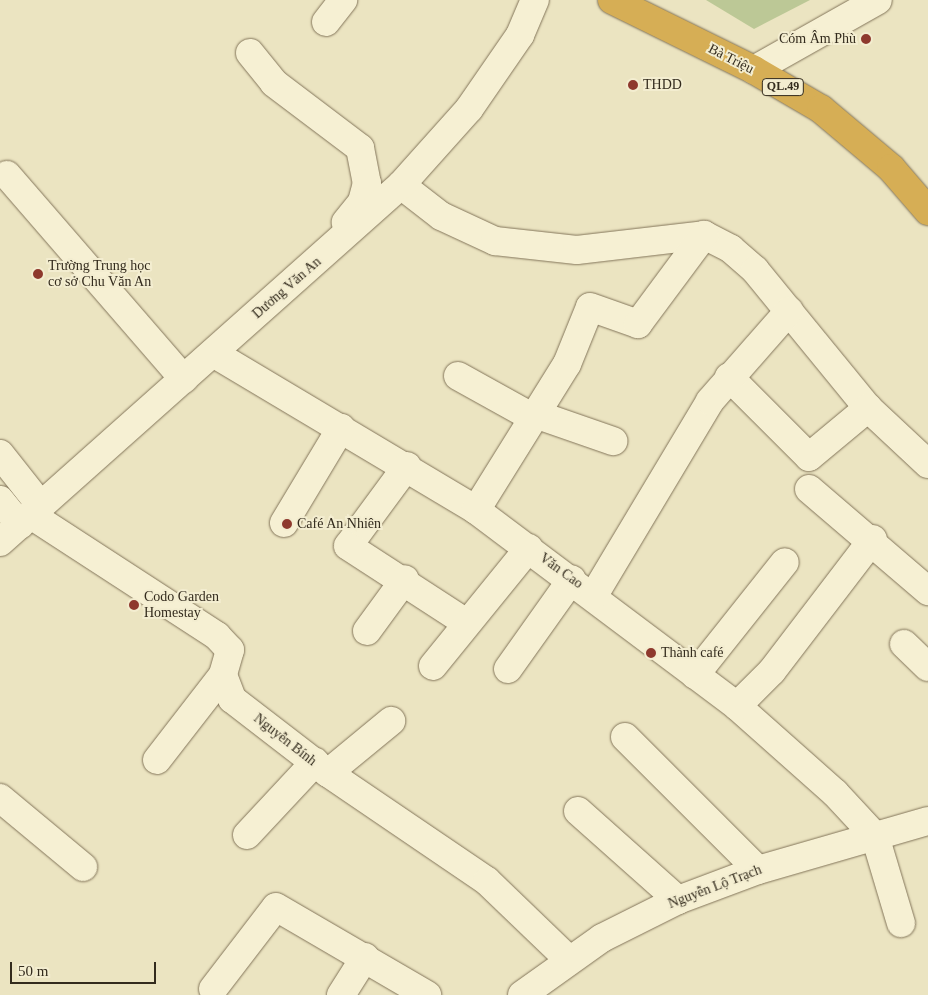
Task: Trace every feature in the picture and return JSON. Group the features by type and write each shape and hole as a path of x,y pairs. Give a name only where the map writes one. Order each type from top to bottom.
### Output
{"highway":[{"name":"Bà Triệu","path":"612,0 754,70 821,109 891,168 928,211"}],"street":[{"path":"326,22 343,0"},
{"name":"Dương Văn An","path":"0,542 401,185 469,109 520,35 536,0"},
{"path":"754,70 878,0"},
{"path":"250,53 274,83 360,148 367,183 362,202 326,253"},
{"path":"8,175 184,380"},
{"path":"401,185 442,216 495,241 577,250 704,235 749,265 868,408 928,464"},
{"path":"476,510 567,364 590,307 638,324 704,235"},
{"path":"594,596 687,436 729,377 789,311"},
{"name":"Văn Cao","path":"213,354 407,466 476,510 530,548 737,706 835,793 875,836"},
{"path":"458,376 533,416 613,441"},
{"path":"729,377 809,457 868,408"},
{"path":"284,523 341,428"},
{"path":"0,454 30,515"},
{"path":"407,466 348,546 405,579 465,622"},
{"path":"809,489 873,539 928,591"},
{"path":"0,500 30,515 217,636 230,650 223,675 156,760"},
{"path":"737,706 772,671 873,539"},
{"path":"433,666 465,622 530,548"},
{"path":"695,675 785,562"},
{"path":"367,631 405,579"},
{"path":"508,669 572,579"},
{"path":"904,644 928,667"},
{"name":"Nguyễn Bính","path":"223,675 232,699 321,767 487,881 569,960"},
{"path":"247,835 321,767 391,721"},
{"path":"625,738 758,870"},
{"path":"0,798 83,867"},
{"path":"578,811 678,900"},
{"name":"Nguyễn Lộ Trạch","path":"522,995 569,960 678,900 758,870 928,821"},
{"path":"875,836 901,923"},
{"path":"213,989 276,907 365,957 427,995"},
{"path":"341,995 365,957"}],"green space":[{"path":"706,0 810,0 754,29"}],"place":[{"name":"Cóm Âm Phù","path":"866,39"},
{"name":"THDD","path":"633,85"},
{"name":"Trường Trung học cơ sở Chu Văn An","path":"38,274"},
{"name":"Café An Nhiên","path":"287,524"},
{"name":"Codo Garden Homestay","path":"134,605"},
{"name":"Thành café","path":"651,653"}]}
